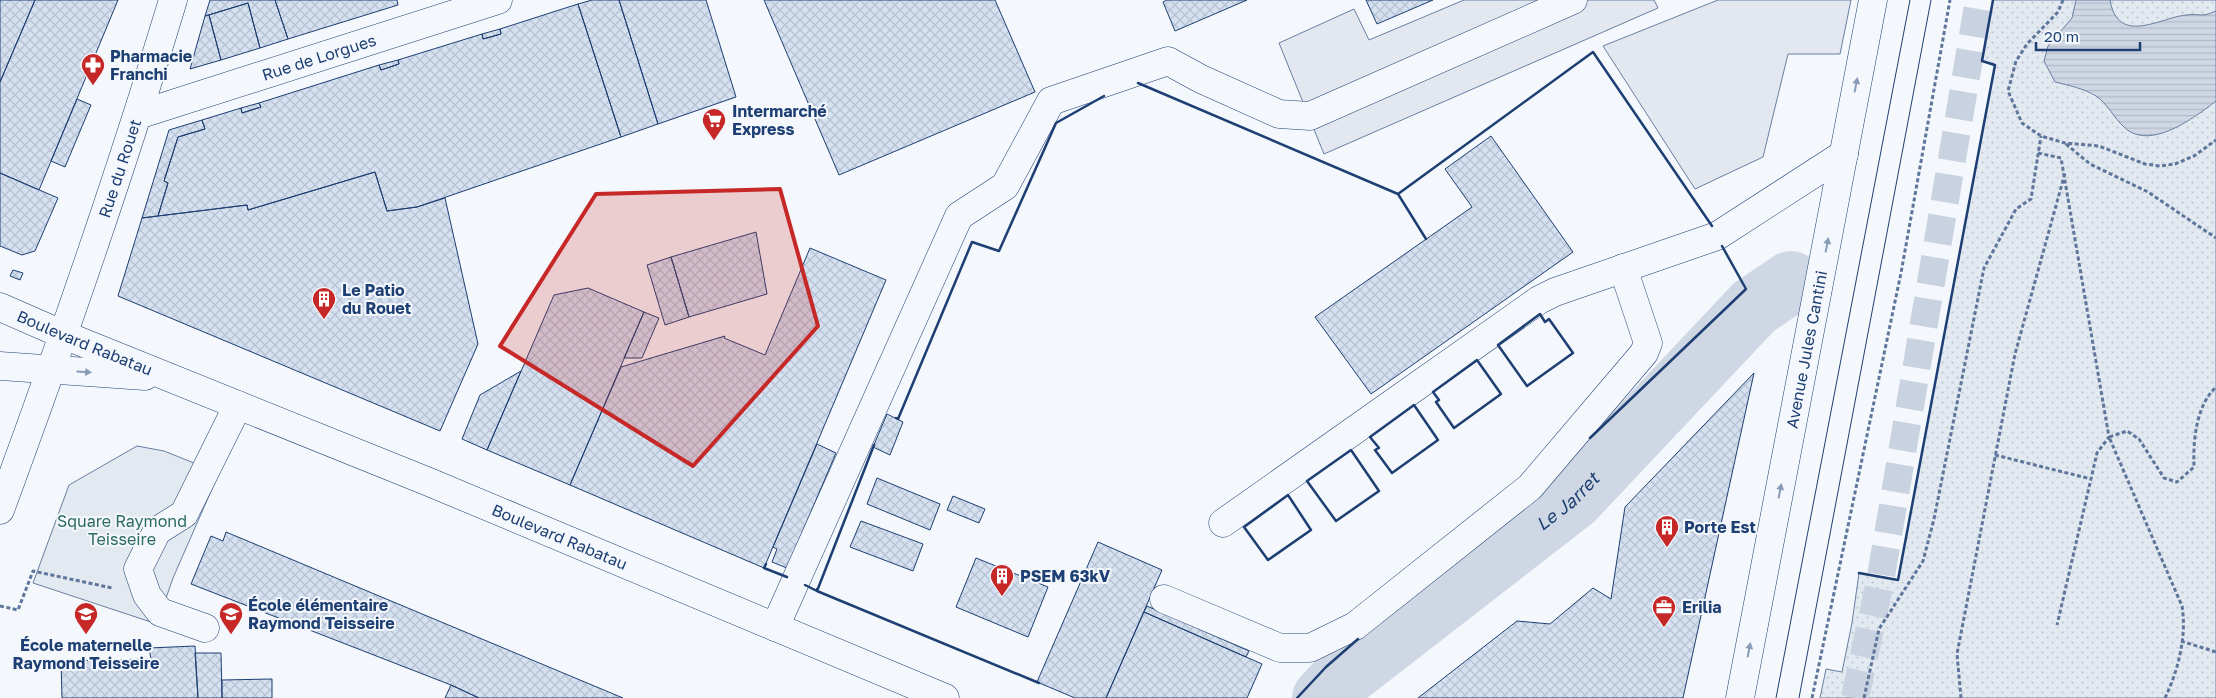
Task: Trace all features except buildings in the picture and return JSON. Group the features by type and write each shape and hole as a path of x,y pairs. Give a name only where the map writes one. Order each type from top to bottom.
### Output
{"main road":[{"name":"Rue du Rouet","path":"0,510 64,335 138,115 173,0"},
{"name":"Rue de Lorgues","path":"138,115 498,0"},
{"path":"775,627 959,216 1005,186 1051,100 1168,60 1201,79 1278,114 1310,116 1573,0"},
{"name":"Avenue Jules Cantini","path":"1740,698 1873,0"},
{"path":"1223,524 1539,300 1554,292 1716,236 1844,154"},
{"path":"1164,599 1280,648 1310,648 1355,626 1530,487 1644,353 1648,343 1623,268"},
{"name":"Boulevard Rabatau","path":"0,307 775,627 908,691 945,698"},
{"name":"Boulevard Rabatau","path":"0,366 172,378"},
{"path":"205,628 160,612 147,596 138,569 157,532 184,514 238,405"}],"path":[{"path":"1812,698 1901,273 1950,0"},
{"path":"2063,0 2058,12 2027,44 2016,61 2008,91 2022,123 2041,136 2065,143 2098,146 2145,164 2160,166 2175,164 2194,156 2216,140"},
{"path":"1864,698 1879,629 1923,561 1934,519 1984,268 2016,209 2031,199 2041,136"},
{"path":"2065,143 2090,164 2148,192 2216,238"},
{"path":"2038,154 2061,158 2109,437 2182,606 2184,621 2181,641 2173,680 2165,698"},
{"path":"1961,698 1958,654 2015,354 2065,173"},
{"path":"2057,625 2097,453 2109,437 2127,431 2139,439 2164,478 2177,482 2194,467 2193,442 2200,416 2208,394 2216,387"},
{"path":"1995,455 2091,479"},
{"path":"0,606 18,610 33,571 147,596"},
{"path":"2181,641 2216,652"}],"highlighted area":[{"path":"780,189 818,326 693,466 500,346 596,194"}],"green space":[{"path":"1993,0 2216,0 2216,698 1820,698 1826,669 1842,672 1852,623 1859,573 1898,580 1995,66 1982,61"},
{"name":"Square Raymond Teisseire","path":"137,446 164,451 219,473 173,578 157,624 33,583 69,485"}],"shaded area":[{"path":"1464,0 1654,0 1658,8 1324,154 1279,43 1354,9 1369,40"},
{"path":"1718,0 1851,0 1840,54 1788,54 1763,157 1695,189 1603,46"},
{"path":"2076,0 2110,0 2114,14 2121,22 2130,26 2141,26 2175,17 2204,15 2216,11 2216,101 2185,123 2159,134 2146,136 2135,134 2124,127 2096,96 2082,89 2055,82 2044,61 2048,46 2072,18"}],"waterway":[{"name":"Le Jarret","path":"1323,698 1341,679 1573,499 1754,307 1791,282"}],"tunnel":[{"path":"1855,698 1880,582 1979,0"}],"tram line":[{"path":"1776,698 1910,0"},
{"path":"1799,698 1931,0"}],"wall":[{"path":"1859,573 1898,580 1995,65 1982,61 1993,0"},
{"path":"1138,83 1398,194 1593,52 1712,226"},
{"path":"896,418 898,419 972,242 999,251 1056,123 1104,96"},
{"path":"1398,194 1426,239"},
{"path":"1590,438 1746,289 1722,246"},
{"path":"1540,314 1545,322 1549,319 1573,353 1527,386 1498,345 1540,314"},
{"path":"1477,360 1501,394 1454,428 1436,402 1439,400 1433,392 1477,360"},
{"path":"1414,405 1438,440 1392,473 1375,450 1379,448 1370,437 1414,405"},
{"path":"874,445 817,591 1039,683"},
{"path":"1351,450 1379,491 1336,521 1307,481 1351,450"},
{"path":"1288,495 1311,530 1268,560 1244,527 1288,495"},
{"path":"766,564 764,568 787,577"},
{"path":"805,585 817,591 817,589"},
{"path":"1297,698 1326,667 1358,639"}],"place":[{"name":"Pharmacie Franchi","path":"93,86"},
{"name":"Intermarché Express","path":"714,141"},
{"name":"Le Patio du Rouet","path":"324,320"},
{"name":"Porte Est","path":"1667,548"},
{"name":"PSEM 63kV","path":"1002,597"},
{"name":"Erilia","path":"1664,628"},
{"name":"École maternelle Raymond Teisseire","path":"86,635"},
{"name":"École élémentaire Raymond Teisseire","path":"231,635"}]}
